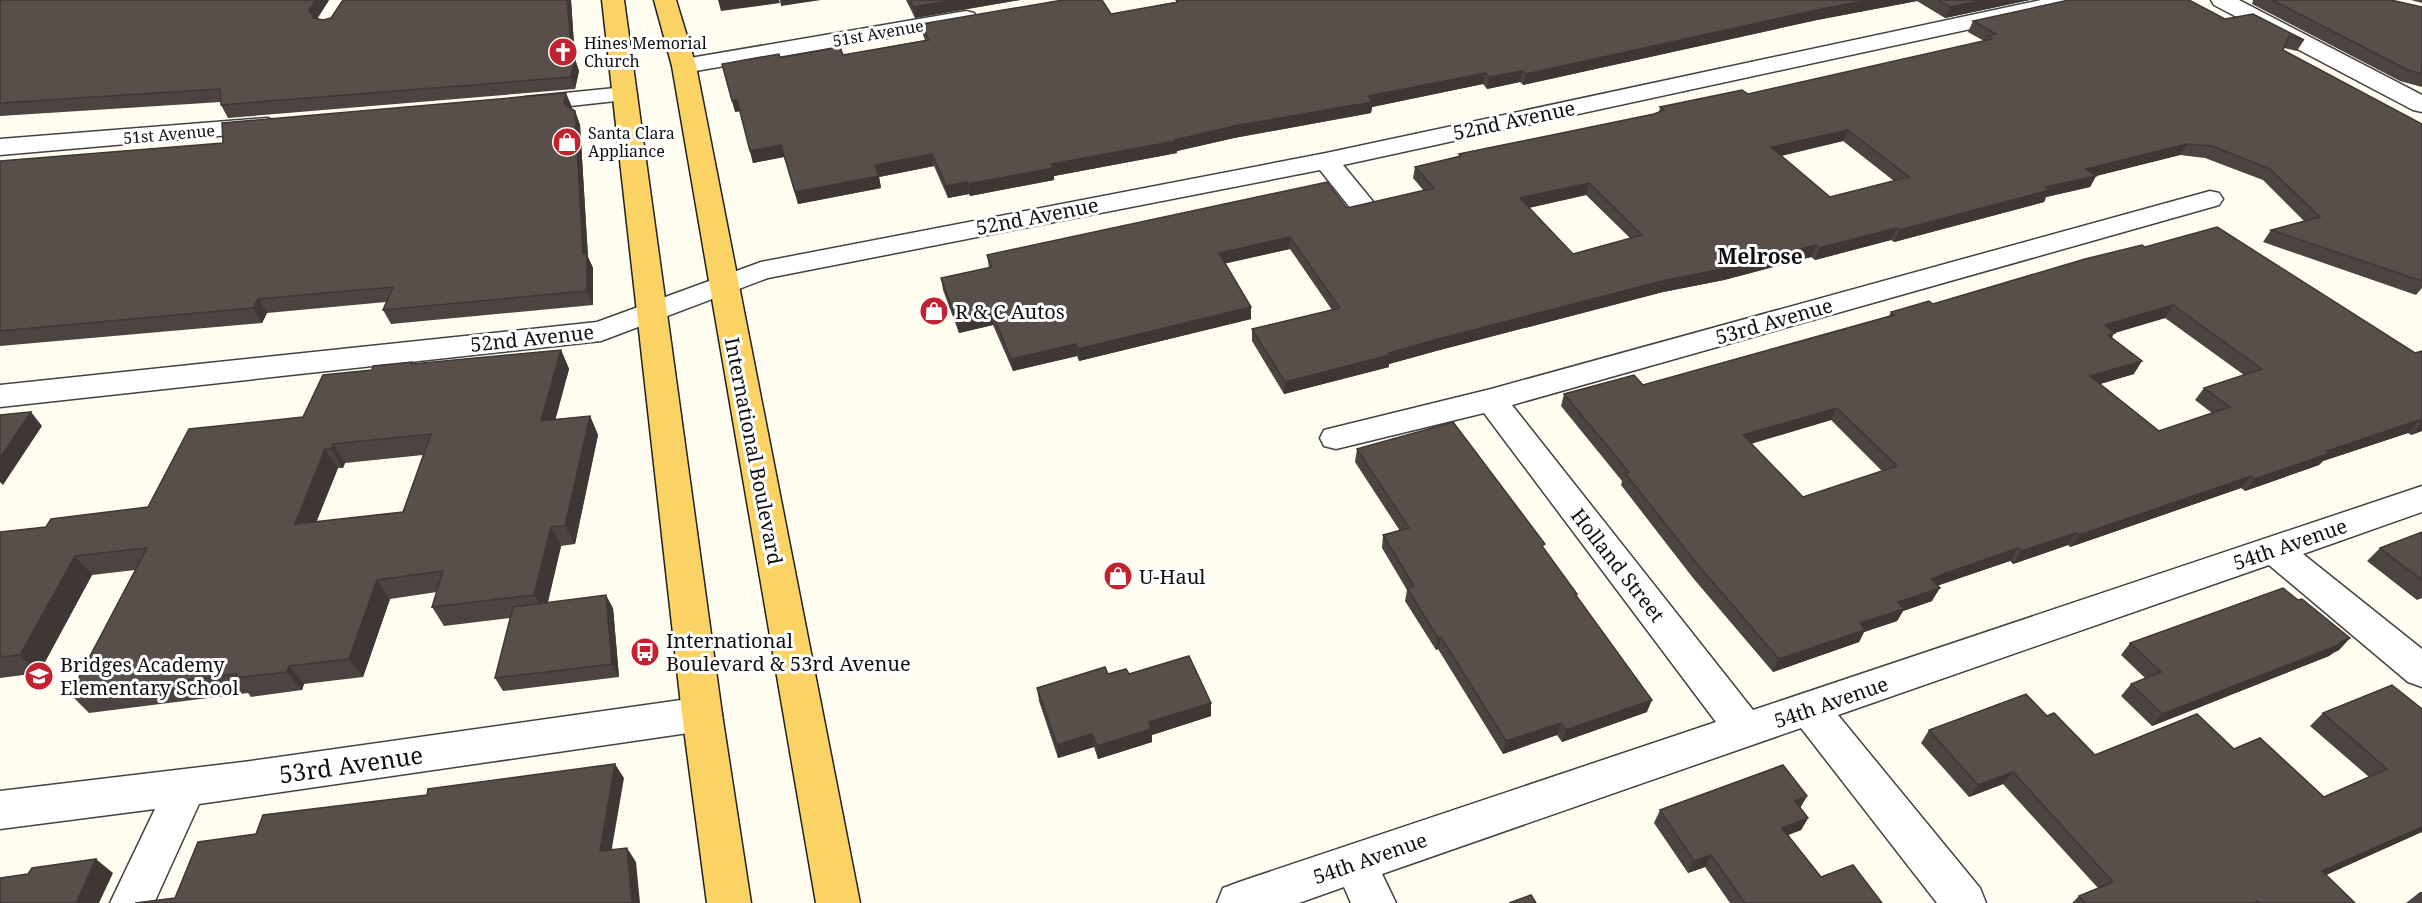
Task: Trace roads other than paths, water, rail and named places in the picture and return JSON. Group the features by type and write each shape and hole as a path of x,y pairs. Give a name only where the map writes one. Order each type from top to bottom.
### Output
{"main road":[{"path":"613,0 702,714 729,903"},
{"name":"International Boulevard","path":"665,0 684,66 838,903"}],"street":[{"name":"52nd Avenue","path":"0,396 601,331 761,271 1326,161 2072,0"},
{"path":"2222,0 2422,105"},
{"name":"51st Avenue","path":"684,66 876,24 992,14"},
{"path":"502,106 625,94"},
{"name":"51st Avenue","path":"0,147 291,124"},
{"path":"1326,161 1362,204"},
{"name":"53rd Avenue","path":"1336,438 1491,400 2210,199"},
{"name":"Holland Street","path":"1491,400 1746,731"},
{"name":"54th Avenue","path":"1239,903 2422,498"},
{"path":"2274,550 2422,671"},
{"path":"1809,709 1964,903"},
{"name":"53rd Avenue","path":"0,810 186,787 702,714"},
{"path":"132,903 186,787"},
{"path":"1354,863 1374,903"}],"place":[{"name":"Hines Memorial Church","path":"563,52"},
{"name":"Santa Clara Appliance","path":"567,142"},
{"name":"R & C Autos","path":"934,311"},
{"name":"U-Haul","path":"1118,576"},
{"name":"International Boulevard & 53rd Avenue","path":"645,652"},
{"name":"Bridges Academy Elementary School","path":"39,676"}],"district":[{"name":"Melrose","path":"1760,256"}]}
